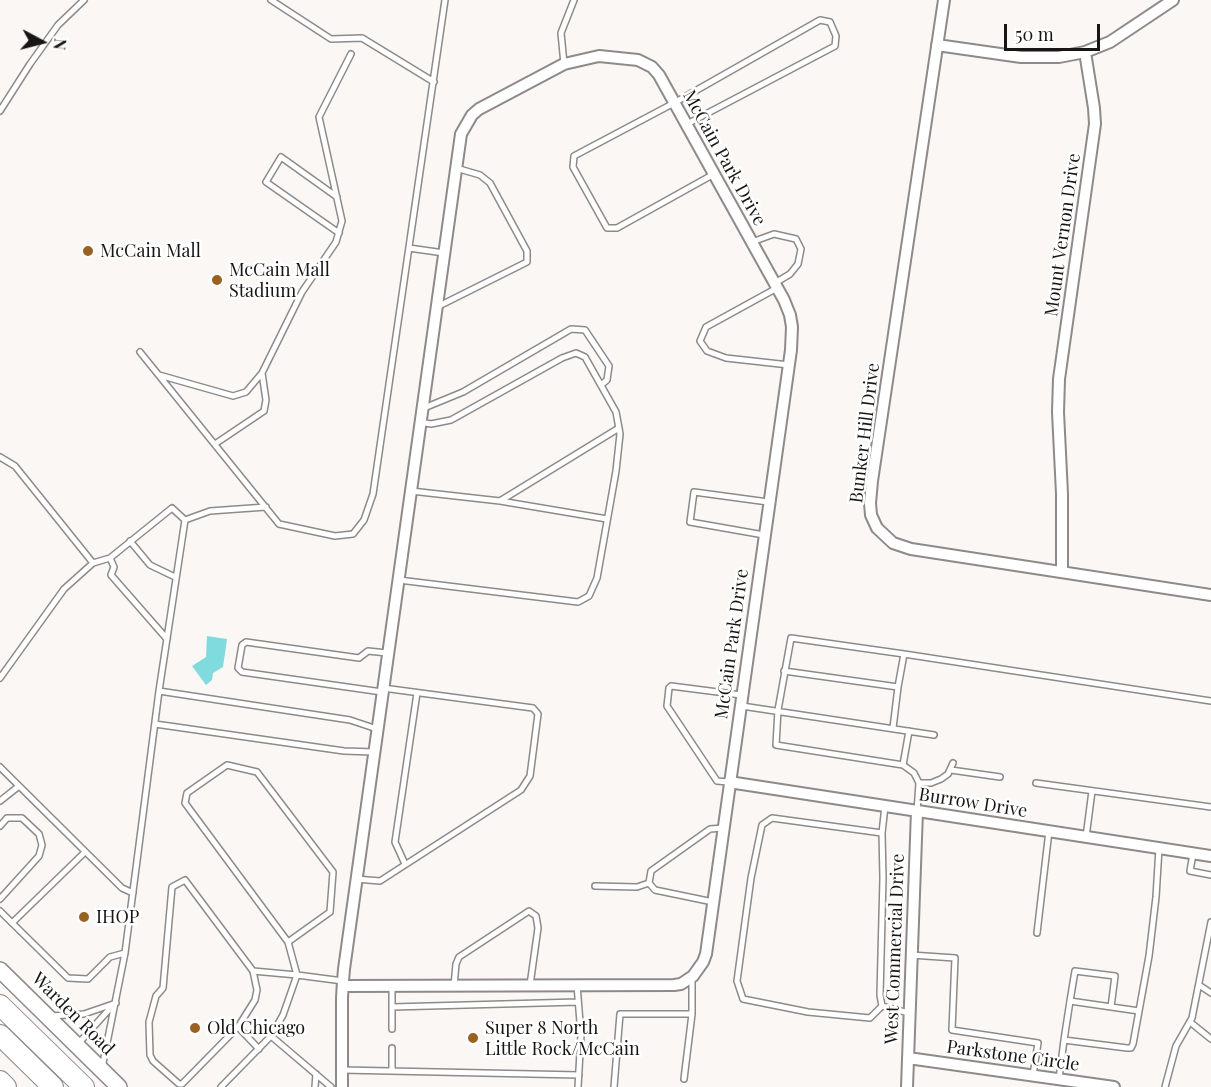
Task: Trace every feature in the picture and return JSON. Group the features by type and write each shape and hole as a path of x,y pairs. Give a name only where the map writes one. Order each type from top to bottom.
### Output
{"highway":[{"path":"0,1005 84,1087"},
{"path":"0,1035 53,1087"},
{"path":"0,1081 6,1087"}],"main road":[{"name":"Warden Road","path":"0,970 119,1087"}],"street":[{"name":"Bunker Hill Drive","path":"944,0 874,470 871,515 884,536 893,543 911,549 1211,595"},
{"path":"937,45 1041,58 1085,52 1122,36 1173,0"},
{"name":"Mount Vernon Drive","path":"1062,572 1059,380 1095,124 1085,52"},
{"name":"McCain Park Drive","path":"342,1087 343,983 397,580 461,134 472,115 564,64 599,56 638,60 652,67 776,285 790,315 791,350 706,954 699,970 692,977"},
{"name":"Burrow Drive","path":"729,782 1211,856"},
{"name":"West Commercial Drive","path":"907,1087 917,811"},
{"path":"343,983 392,986 675,985 692,977"},
{"name":"Parkstone Circle","path":"908,1058 1114,1087"}],"lane":[{"path":"0,111 58,25 84,0"},
{"path":"271,0 331,39 362,38 434,82"},
{"path":"140,352 279,524 335,536 353,534 364,520 373,494 445,0"},
{"path":"564,64 561,33 574,0"},
{"path":"686,124 835,46 836,36 830,22 820,20 674,103 574,156 573,167 607,228 617,228 714,174"},
{"path":"158,375 233,396 246,392 262,373 302,292 339,234 342,221 338,197 319,117 351,54"},
{"path":"338,197 281,158 266,182 339,234"},
{"path":"437,307 527,262 527,251 490,183 480,175 456,168"},
{"path":"752,242 774,234 796,239 801,249 798,264 776,285 706,327 700,341 707,351 726,358 789,365"},
{"path":"409,248 444,253"},
{"path":"422,408 463,392 571,328 585,330 609,366 607,380 601,385"},
{"path":"397,580 578,602 589,596 597,578 616,471 619,428 616,412 585,357 576,353 562,358 451,420 431,424 420,422"},
{"path":"215,444 264,411 266,400 262,373"},
{"path":"500,501 619,428"},
{"path":"0,457 15,466 93,563"},
{"path":"410,490 500,501 607,519"},
{"path":"764,534 690,522 694,492 768,502"},
{"path":"185,520 210,511 266,507"},
{"path":"0,678 64,589 93,563 110,558 172,508 185,520"},
{"path":"101,1070 125,953 159,691 185,520"},
{"path":"130,541 150,566 175,577"},
{"path":"110,558 114,567 111,575 167,639"},
{"path":"917,811 919,783 914,772 903,765 776,745 778,710 791,638 1211,701"},
{"path":"356,879 380,880 521,790 530,776 538,714 533,708 242,672 238,668 242,645 246,642 359,658 368,651 387,653"},
{"path":"892,728 904,654"},
{"path":"784,671 898,687"},
{"path":"729,782 717,781 666,706 669,688 672,686 778,710 933,735"},
{"path":"159,691 350,720 377,729"},
{"path":"405,864 396,842 417,693"},
{"path":"155,724 344,751 374,752"},
{"path":"903,765 909,731"},
{"path":"919,783 931,783 941,779 951,770 953,763"},
{"path":"221,1087 271,1036 283,1015 297,975 288,942 185,803 187,793 227,765 257,772 333,872 330,912 288,942"},
{"path":"0,767 122,888 133,893"},
{"path":"951,770 1000,777"},
{"path":"1036,783 1211,807"},
{"path":"0,801 19,786"},
{"path":"1086,837 1092,790"},
{"path":"882,1006 880,995 882,833 885,806"},
{"path":"0,826 7,818 22,818 39,834 42,845 39,856 0,899"},
{"path":"882,833 772,818 762,825 751,878 737,981 743,999 808,1012 870,1018 882,1006"},
{"path":"649,883 651,871 710,829 723,828"},
{"path":"1037,933 1049,831"},
{"path":"1064,1040 1127,1048 1131,1048 1133,1044 1152,933 1159,848"},
{"path":"12,923 86,852"},
{"path":"1193,854 1190,871 1211,875"},
{"path":"184,880 253,971 257,990 255,1000 238,1027 182,1084 179,1084 153,1061 150,1055 149,1022 156,996 163,988 172,887 184,880"},
{"path":"595,886 637,887 649,883"},
{"path":"649,883 655,890 713,902"},
{"path":"0,911 68,978 88,979 110,957 125,953"},
{"path":"454,986 459,957 529,911 536,916 538,928 530,985"},
{"path":"1165,1087 1176,1046 1190,1022 1209,942 1211,922"},
{"path":"911,956 955,958 952,1030 1038,1043 1033,1076"},
{"path":"1059,1079 1075,970 1115,976 1111,1007"},
{"path":"253,971 297,975 343,983"},
{"path":"684,1079 692,1014 692,977"},
{"path":"577,985 580,1035 578,1087"},
{"path":"1199,985 1211,993"},
{"path":"392,986 392,1029"},
{"path":"1070,1001 1139,1011"},
{"path":"393,1007 578,1002"},
{"path":"47,1016 84,1014 116,1003"},
{"path":"76,1047 116,1003"},
{"path":"882,1006 909,1013"},
{"path":"614,1087 620,1014 692,1014"},
{"path":"1190,1022 1211,1039"},
{"path":"238,1027 259,1049"},
{"path":"271,1036 331,1087"},
{"path":"392,1048 392,1071"},
{"path":"342,1070 579,1075"},
{"path":"315,1087 316,1074"},
{"path":"342,1087 353,1087"}],"water":[{"path":"207,636 227,639 223,667 213,673 212,680 206,685 192,666 206,657"}],"place":[{"name":"McCain Mall","path":"88,251"},
{"name":"McCain Mall Stadium","path":"217,280"},
{"name":"IHOP","path":"84,917"},
{"name":"Old Chicago","path":"195,1028"},
{"name":"Super 8 North Little Rock/McCain","path":"473,1038"}]}
